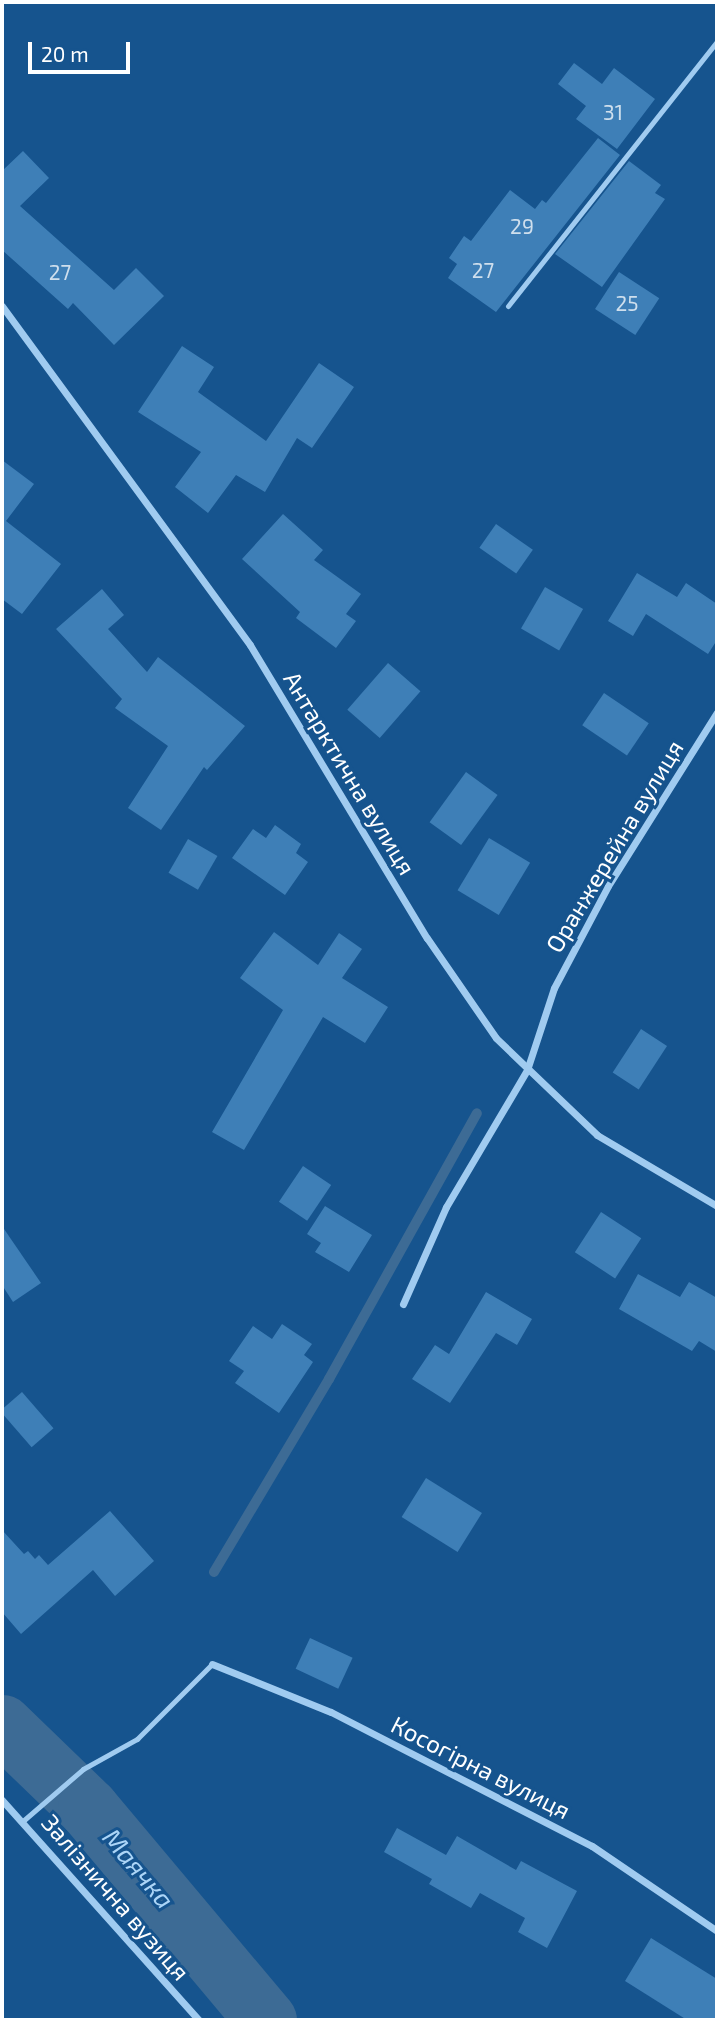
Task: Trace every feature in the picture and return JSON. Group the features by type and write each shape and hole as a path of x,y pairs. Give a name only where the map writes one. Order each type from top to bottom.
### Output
{"street":[{"name":"Антарктична вулиця","path":"2,306 250,645 427,938 496,1038 597,1135 717,1206"},
{"name":"Оранжерейна вулиця","path":"403,1304 446,1206 527,1070 554,988 608,886 717,712"},
{"name":"Косогірна вулиця","path":"212,1664 331,1712 592,1846 717,1931"},
{"name":"Залізнична вузиця","path":"2,1800 24,1821 200,2020"}],"lane":[{"path":"508,306 717,41"},
{"path":"24,1821 83,1769 137,1739 212,1664"}],"building":[{"path":"574,63 602,84 614,68 655,99 617,149 576,119 586,106 558,84"},
{"path":"598,138 620,155 496,312 448,278 457,264 449,258 464,236 471,241 510,190 535,209 542,200 546,203"},
{"path":"23,151 49,178 20,206 114,290 136,268 164,296 114,345 73,303 68,309 2,250 2,171"},
{"path":"629,161 661,185 655,193 665,199 602,287 555,254"},
{"path":"619,272 659,298 635,335 595,309"},
{"path":"182,346 214,367 198,392 266,441 319,363 354,387 312,448 297,438 265,492 236,475 208,513 175,487 201,452 138,412"},
{"path":"2,460 34,484 6,521 61,564 22,614 2,599"},
{"path":"283,514 323,550 314,560 361,594 346,614 356,621 336,648 296,618 300,612 242,559"},
{"path":"496,524 533,550 516,574 479,548"},
{"path":"637,573 677,597 686,583 717,604 717,640 708,654 646,614 633,636 608,621"},
{"path":"545,587 583,609 559,651 521,629"},
{"path":"102,589 124,615 108,629 147,672 158,657 245,726 207,770 204,767 161,830 128,808 168,746 115,708 122,699 56,629"},
{"path":"388,663 420,691 380,738 347,710"},
{"path":"604,693 649,723 627,756 582,725"},
{"path":"466,772 498,795 461,845 430,822"},
{"path":"275,825 301,844 296,853 308,862 285,895 232,858 253,829 266,838"},
{"path":"489,838 530,863 499,915 458,890"},
{"path":"188,839 217,856 198,890 168,873"},
{"path":"274,932 318,965 339,933 362,949 342,978 388,1007 365,1043 323,1017 244,1150 212,1132 283,1010 240,978"},
{"path":"641,1029 667,1046 639,1089 613,1073"},
{"path":"303,1166 331,1185 307,1221 279,1202"},
{"path":"325,1206 372,1235 349,1272 315,1252 321,1243 307,1234"},
{"path":"601,1212 641,1238 615,1278 575,1252"},
{"path":"2,1226 41,1283 13,1302 2,1285"},
{"path":"638,1274 680,1297 689,1282 717,1298 717,1352 699,1341 692,1351 619,1309"},
{"path":"486,1292 532,1319 517,1345 496,1333 450,1403 412,1379 435,1345 449,1354"},
{"path":"282,1324 312,1344 304,1355 313,1362 279,1413 235,1383 244,1371 229,1361 253,1326 272,1339"},
{"path":"22,1392 53,1428 32,1447 2,1413 2,1409"},
{"path":"426,1478 482,1513 458,1552 402,1517"},
{"path":"110,1511 154,1561 115,1596 93,1570 21,1634 2,1612 2,1530 24,1554 28,1551 35,1559 39,1555 48,1565"},
{"path":"310,1638 353,1658 338,1689 296,1669"},
{"path":"397,1828 446,1855 457,1836 516,1870 521,1861 577,1891 547,1948 518,1932 525,1918 480,1893 471,1908 429,1884 432,1879 384,1852"},
{"path":"651,1938 717,1979 717,2020 687,2020 625,1981"}],"waterway":[{"path":"214,1572 329,1379 477,1113"},
{"name":"Маячка","path":"2,1725 88,1808 266,2020"}]}
